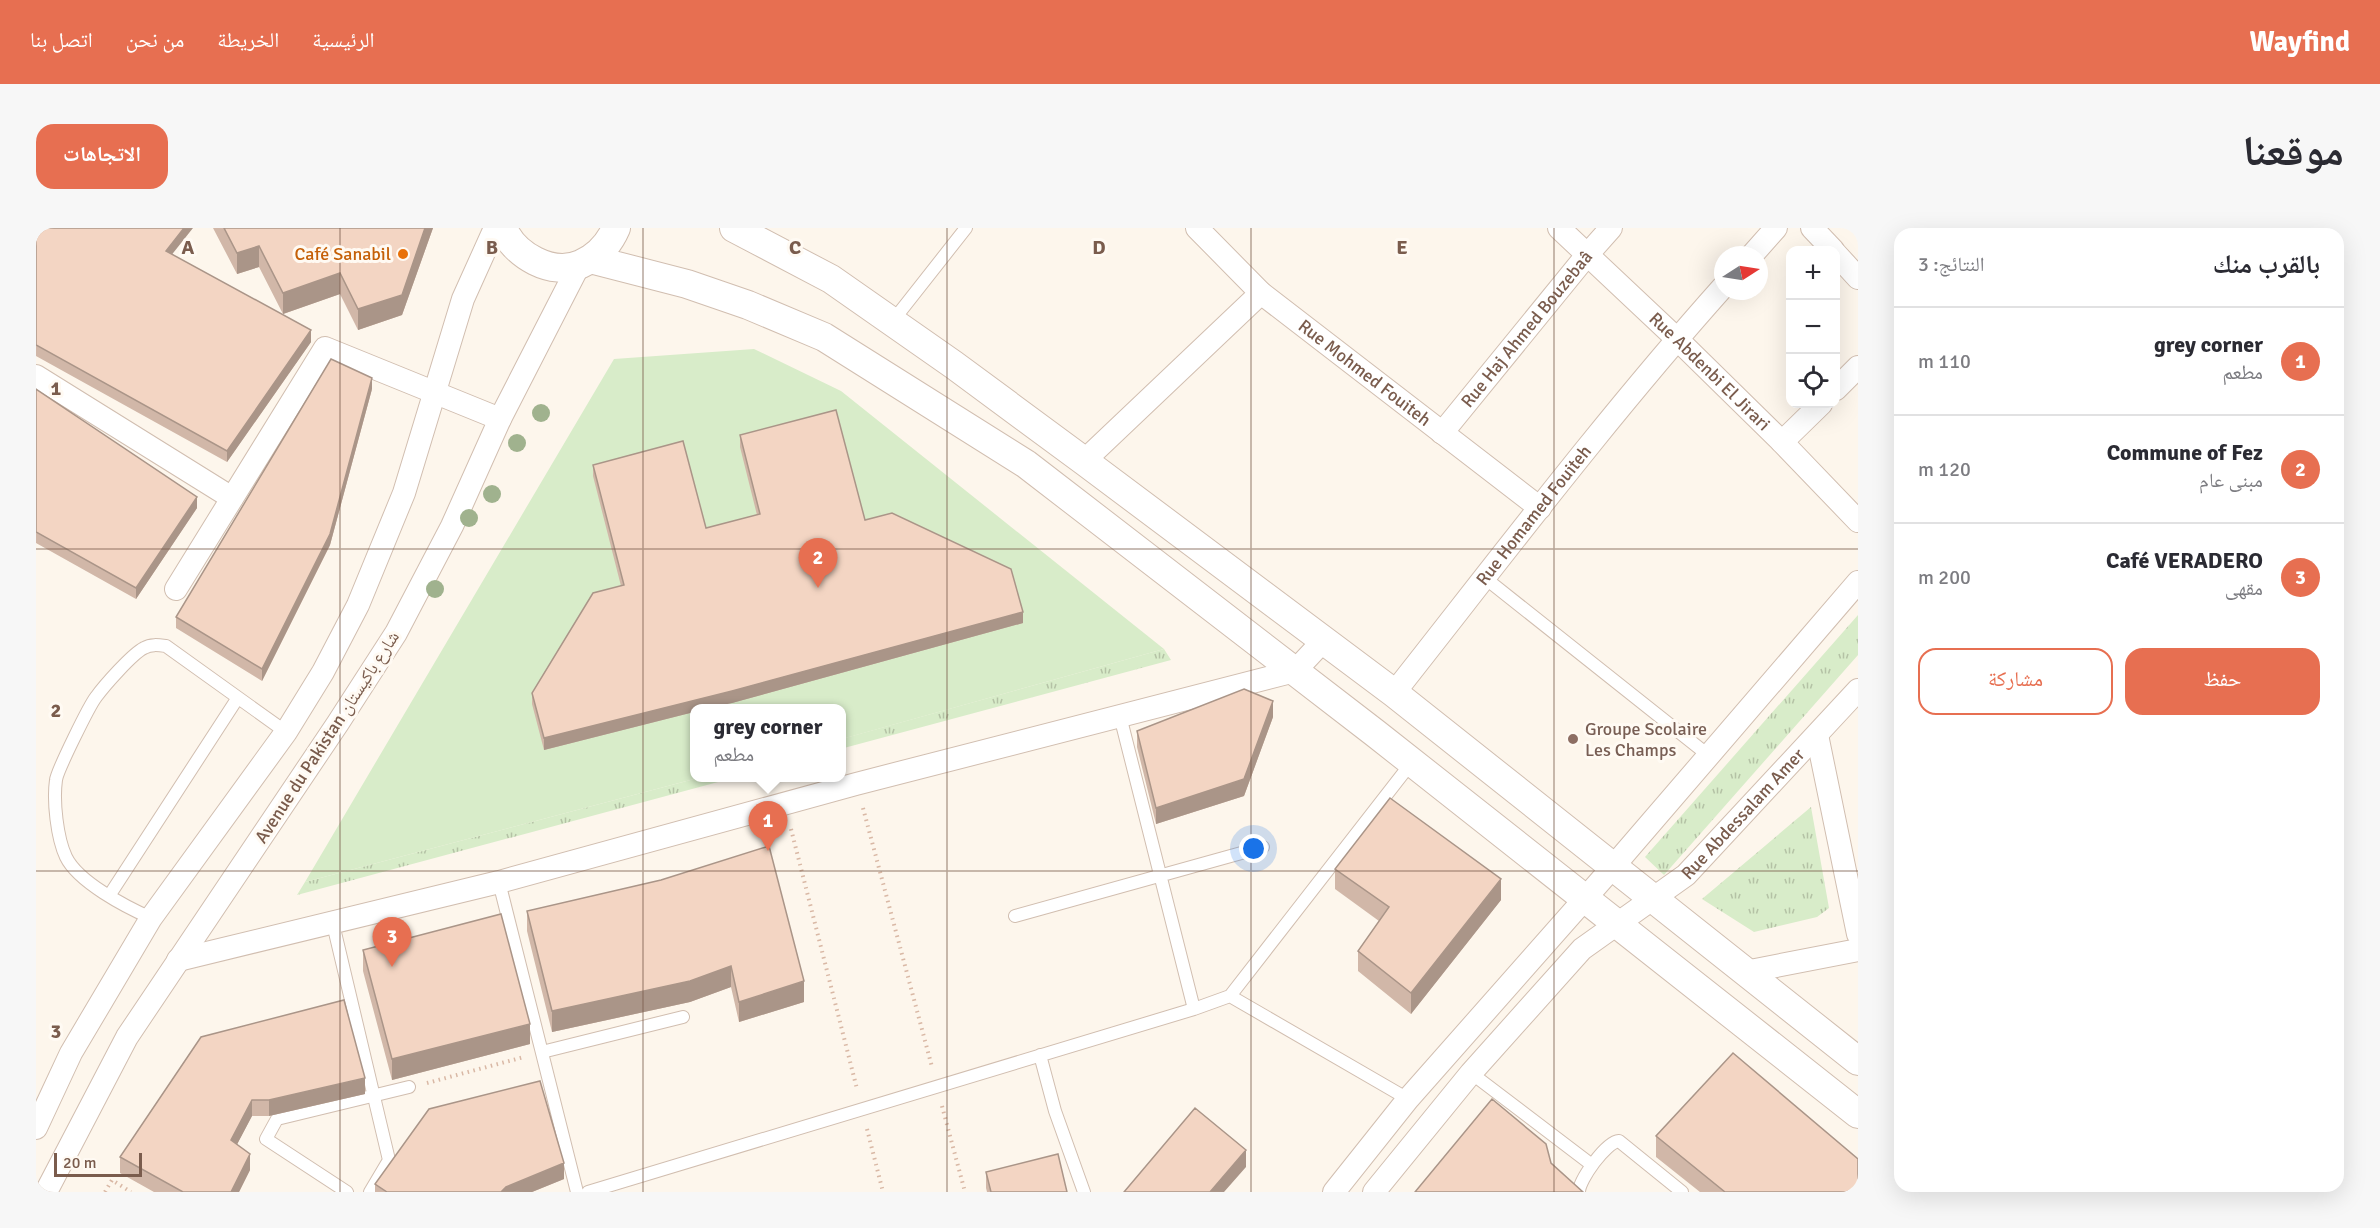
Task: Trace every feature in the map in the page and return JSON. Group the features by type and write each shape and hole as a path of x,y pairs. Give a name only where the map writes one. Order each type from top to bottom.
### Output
{"street":[{"name":"Avenue du Pakistan شارع باكيستان","path":"36,1128 71,1053 151,918 286,732 323,672 358,605 404,493 463,299 495,228"},
{"path":"503,228 512,243 534,261 548,266 584,262 687,284 748,305 824,337 1026,464 1412,762 1858,1114"},
{"path":"584,262 602,250 616,228"},
{"path":"734,228 831,279 1084,461 1394,693 1858,1061"},
{"name":"Rue Mohmed Fouiteh","path":"1197,228 1261,293 1540,508"},
{"name":"Rue Abdenbi El Jirari","path":"1558,228 1677,339 1782,442 1858,521"},
{"name":"Rue Haj Ahmed Bouzebaâ","path":"1442,433 1611,228"},
{"path":"1760,246 1776,228"},
{"path":"1812,228 1828,246"},
{"path":"1840,258 1858,278"},
{"name":"Avenue du Pakistan شارع باكيستان","path":"46,1192 127,1037 396,633 452,526 500,419 584,262"},
{"path":"1084,461 1261,293"},
{"name":"Rue Homamed Fouiteh","path":"1394,693 1540,508 1677,339 1714,297"},
{"path":"176,589 325,348 500,419"},
{"path":"1840,385 1858,367"},
{"path":"36,376 232,498"},
{"path":"1782,442 1817,408"},
{"path":"1334,1192 1408,1099 1612,868 1858,582"},
{"path":"178,960 499,882 856,784 1295,671 1323,640"},
{"name":"Rue Abdessalam Amer","path":"1374,1192 1471,1073 1582,949 1686,875 1858,690"},
{"path":"1817,735 1858,934"},
{"path":"1745,972 1858,950"}],"lane":[{"path":"892,322 966,228"},
{"path":"1485,578 1708,755"},
{"path":"151,918 118,903 85,878 66,858 56,819 56,778 95,698 132,658 144,648 155,644 166,646 286,732"},
{"path":"109,896 237,699"},
{"path":"1120,716 1194,1009"},
{"path":"588,1192 1194,1009 1230,996 1412,762"},
{"path":"1015,916 1263,847"},
{"path":"499,882 577,1192"},
{"path":"333,924 389,1160 370,1192"},
{"path":"1230,996 1408,1099"},
{"path":"542,1052 683,1017"},
{"path":"1040,1055 1055,1111 1084,1192"},
{"path":"1471,1073 1592,1165"},
{"path":"347,1192 266,1139 277,1119 409,1087"},
{"path":"1579,1192 1579,1187 1592,1165 1610,1143 1619,1141 1682,1192"}],"path":[{"path":"856,784 965,1192"},
{"path":"784,804 883,1192"},
{"path":"409,1087 542,1052"},
{"path":"105,1192 112,1180 131,1192"}],"green space":[{"path":"754,349 841,391 1164,649 846,738 846,704 690,704 690,780 305,882 614,359"},
{"path":"1858,615 1858,655 1664,875 1645,857"},
{"path":"1164,649 1171,660 846,747 846,738"},
{"path":"690,780 690,782 718,782 297,895 305,882"},
{"path":"1811,807 1829,908 1817,917 1754,932 1702,899"}],"building":[{"path":"36,228 184,228 166,251 311,330 227,451 36,345"},
{"path":"224,228 425,228 402,295 358,309 340,273 283,293 259,246 237,253"},
{"path":"331,359 372,378 330,534 262,669 176,617"},
{"path":"36,389 197,497 136,588 36,532"},
{"path":"836,410 865,520 892,513 1011,569 1023,612 732,691 544,738 532,693 593,593 624,585 593,465 683,441 706,528 760,514 740,435"},
{"path":"1244,689 1273,701 1244,779 1156,808 1137,731"},
{"path":"1390,798 1501,879 1411,993 1358,951 1389,907 1335,869"},
{"path":"769,846 804,981 739,1002 731,966 690,981 552,1011 527,911 661,880"},
{"path":"501,914 530,1024 392,1059 363,950"},
{"path":"344,1000 365,1078 269,1100 252,1100 231,1140 250,1154 231,1192 183,1192 120,1157 201,1037"},
{"path":"1733,1053 1858,1159 1858,1192 1725,1192 1656,1136"},
{"path":"540,1081 564,1163 506,1187 501,1192 387,1192 375,1184 429,1109"},
{"path":"1492,1099 1546,1144 1551,1163 1583,1192 1415,1192"},
{"path":"1195,1108 1246,1150 1210,1192 1124,1192"},
{"path":"1058,1154 1067,1192 991,1192 986,1172"}],"place":[{"name":"Café Sanabil","path":"403,254"},
{"name":"Commune of Fez","path":"818,588"},
{"name":"Groupe Scolaire Les Champs","path":"1573,739"},
{"name":"grey corner","path":"768,851"},
{"name":"Café VERADERO","path":"392,967"}]}
